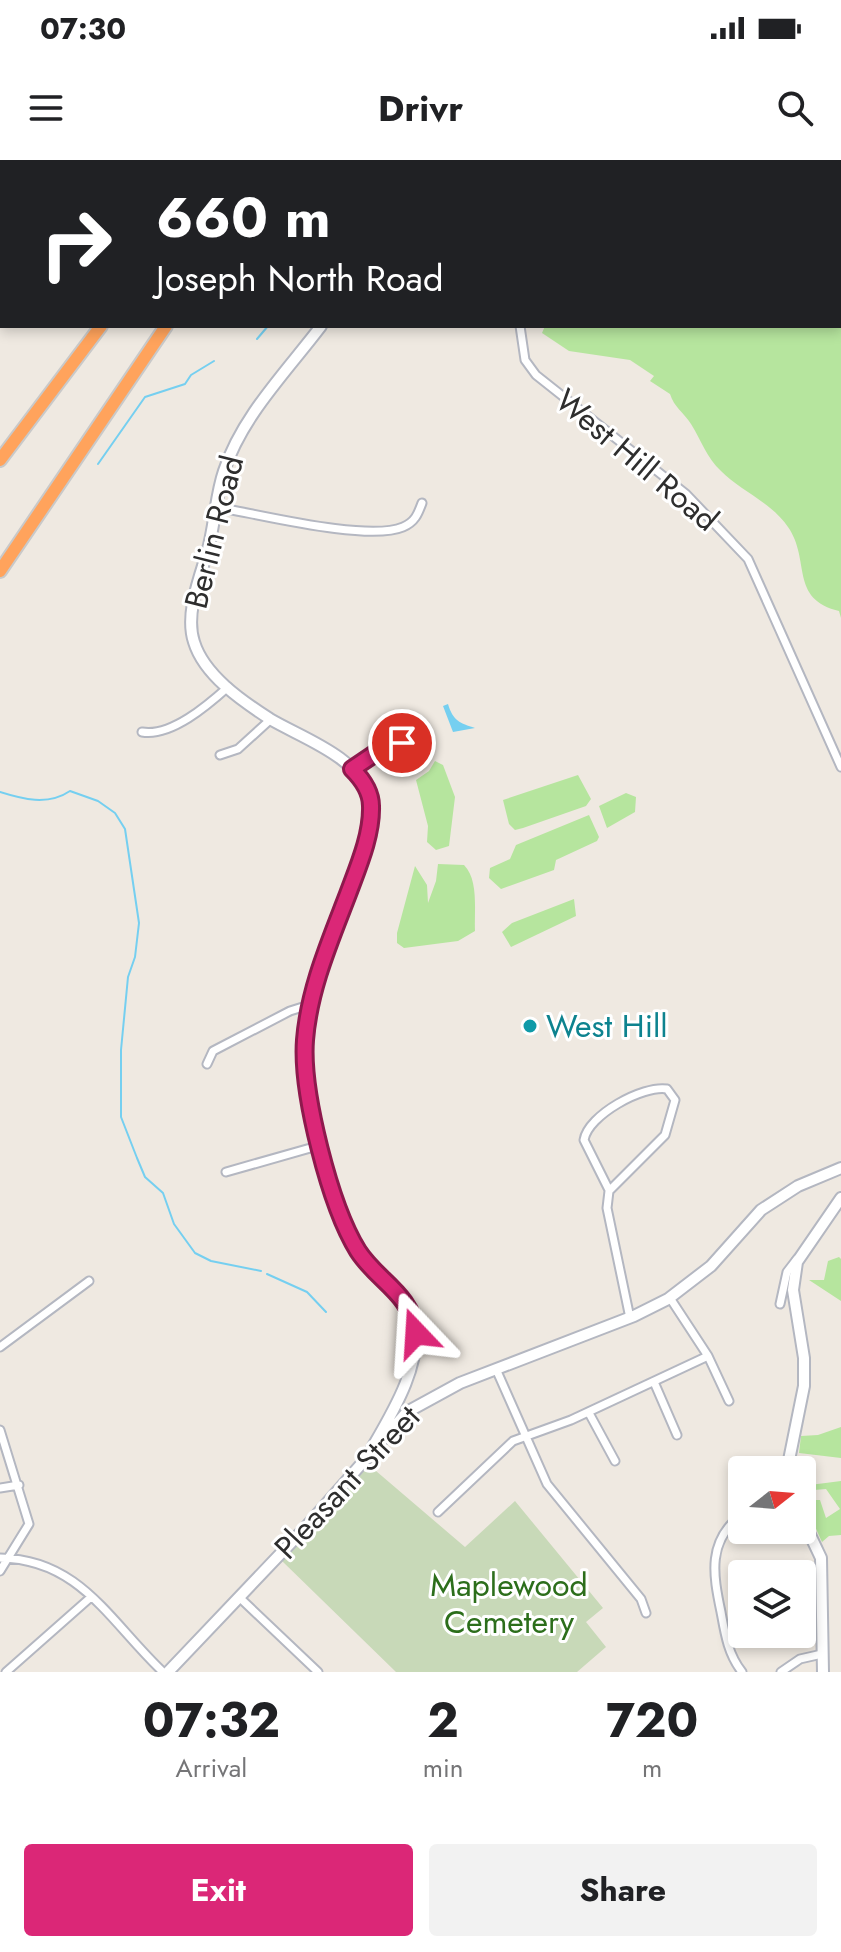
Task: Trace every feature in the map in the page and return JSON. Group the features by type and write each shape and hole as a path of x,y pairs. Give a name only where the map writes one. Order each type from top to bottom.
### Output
{"highway":[{"path":"0,460 99,328"},
{"path":"0,571 165,328"}],"street":[{"name":"Berlin Road","path":"319,328 242,431 224,470 195,602 192,633 203,660 228,687 271,719 352,769"},
{"name":"West Hill Road","path":"520,328 525,360 536,375 686,494 748,559 841,767"},
{"path":"216,507 375,532 406,526 416,518 422,503"},
{"path":"142,732 155,732 197,712 228,687"},
{"path":"220,755 238,749 271,719"},
{"path":"372,1448 409,1371 415,1344 414,1323 402,1296 355,1245 338,1204 321,1145 305,1060 309,1005 367,832 370,795 352,769 389,744 402,743"},
{"path":"207,1064 213,1051 290,1011 309,1005"},
{"path":"609,1190 665,1135 673,1118 675,1100 667,1089 655,1089 609,1108 588,1125 584,1140 609,1190 607,1208 630,1318"},
{"path":"226,1172 321,1145"},
{"name":"Pleasant Street","path":"166,1672 317,1515 396,1421 425,1399 630,1318 670,1298 711,1266 761,1210 798,1186 841,1168"},
{"path":"780,1304 787,1272 841,1198"},
{"path":"790,1456 804,1386 804,1358 793,1290 799,1259"},
{"path":"0,1347 89,1281"},
{"path":"670,1298 708,1356 729,1401"},
{"path":"438,1512 506,1446 589,1413 708,1356"},
{"path":"496,1369 547,1484 641,1599 646,1613"},
{"path":"654,1382 677,1435"},
{"path":"589,1413 615,1461"},
{"path":"0,1430 29,1524 0,1571"},
{"path":"0,1488 19,1485"},
{"path":"728,1530 719,1540 713,1562 726,1639 742,1672"},
{"path":"814,1544 821,1558 823,1672"},
{"path":"0,1558 54,1568 69,1575 166,1672"},
{"path":"6,1672 91,1597"},
{"path":"239,1597 318,1672"},
{"path":"781,1672 800,1659 822,1654"}],"green space":[{"path":"544,328 841,328 841,618 839,611 823,605 807,588 799,552 788,527 774,511 716,466 670,394 650,381 654,376 630,360 569,351 542,333"},
{"path":"435,761 443,765 455,797 449,846 436,850 427,842 428,826 416,780 429,771"},
{"path":"578,775 591,799 586,806 515,830 509,824 503,800"},
{"path":"626,793 636,797 635,812 607,828 599,806"},
{"path":"589,815 599,837 597,841 556,860 554,870 501,889 489,878 490,868 510,859 516,845"},
{"path":"438,864 464,865 469,871 475,896 475,931 458,941 404,948 397,943 397,933 415,866 427,885 428,903"},
{"path":"574,899 576,916 511,947 502,932 512,923"},
{"path":"839,1257 841,1301 809,1280 824,1280 828,1261"},
{"path":"841,1427 841,1458 799,1453 801,1436 818,1435"},
{"name":"Maplewood Cemetery","path":"369,1465 465,1547 515,1501 603,1608 586,1622 606,1647 577,1672 396,1672 282,1561"},
{"path":"841,1481 841,1535 829,1536 822,1542 816,1529 816,1500 820,1500 826,1518 840,1509 826,1489 816,1490 816,1484"}],"water":[{"path":"448,704 458,720 475,728 453,732 443,706"}],"waterway":[{"path":"257,339 266,328"},
{"path":"98,464 145,397 185,384 191,375 214,361"},
{"path":"0,792 44,800 70,791 98,801 115,813 125,829 139,923 135,957 128,977 121,1050 121,1117 145,1177 163,1193 174,1224 195,1253 211,1261 261,1271"},
{"path":"267,1274 307,1292 326,1312"}],"place":[{"name":"West Hill","path":"530,1026"}],"route":[{"path":"402,743 389,744 352,769 370,795 371,811 360,862 312,993 304,1043 310,1103 342,1215 362,1257 410,1308 416,1333"}]}
